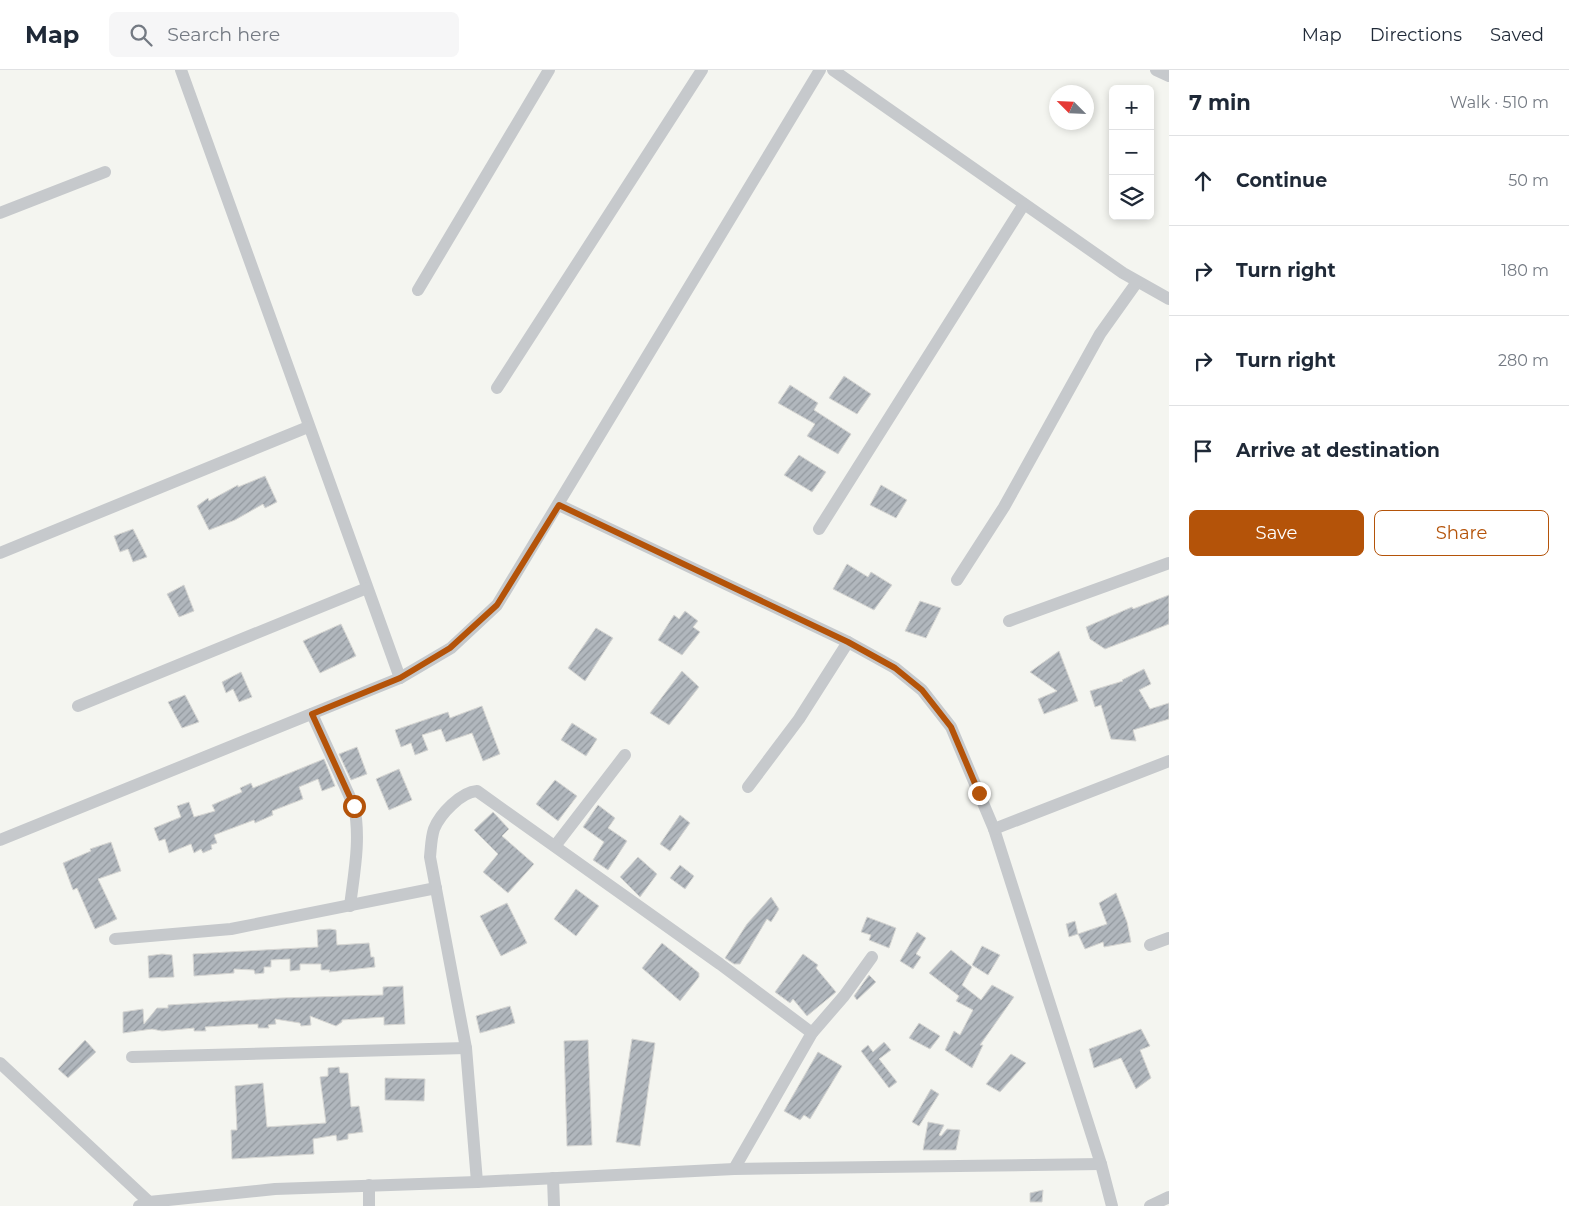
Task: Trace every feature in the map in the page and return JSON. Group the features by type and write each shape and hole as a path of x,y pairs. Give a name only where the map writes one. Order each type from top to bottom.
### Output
{"street":[{"path":"181,70 400,678"},
{"path":"418,290 549,70"},
{"path":"497,388 702,70"},
{"path":"0,840 400,678 450,648 497,605 820,70"},
{"path":"833,70 1137,282 1169,299"},
{"path":"1156,70 1169,76"},
{"path":"0,213 105,172"},
{"path":"819,529 1024,204"},
{"path":"957,580 1004,507 1100,334 1137,282"},
{"path":"0,553 308,426"},
{"path":"559,505 848,642 895,668 922,690 951,727 994,829 1101,1164 1112,1206"},
{"path":"1009,621 1169,564"},
{"path":"78,706 367,588"},
{"path":"748,787 800,719 848,642"},
{"path":"312,714 354,806 357,821 358,837 350,906"},
{"path":"555,846 626,756"},
{"path":"994,829 1169,760"},
{"path":"477,1182 466,1048 430,857 434,828 459,796 477,791 720,964 812,1033"},
{"path":"115,938 231,929 436,888"},
{"path":"1150,944 1169,938"},
{"path":"734,1169 812,1033 844,996 872,957"},
{"path":"132,1057 466,1048"},
{"path":"0,1063 144,1204 245,1191 734,1169 1101,1164"},
{"path":"553,1178 554,1206"},
{"path":"369,1185 369,1206"},
{"path":"1150,1206 1169,1197"}],"building":[{"path":"844,376 871,394 857,414 829,398"},
{"path":"790,385 818,403 814,410 851,434 838,454 807,436 815,424 778,403"},
{"path":"799,455 826,472 812,492 784,475"},
{"path":"265,476 277,502 265,508 263,504 235,520 209,530 197,506 208,498 209,501 238,485 238,487"},
{"path":"881,485 907,500 896,518 870,505"},
{"path":"133,529 147,557 133,562 128,549 120,552 114,536"},
{"path":"847,564 868,577 871,572 892,585 874,610 833,589"},
{"path":"184,585 194,611 179,617 167,594"},
{"path":"1169,595 1169,624 1105,649 1090,639 1086,627 1132,607 1133,609"},
{"path":"920,601 941,608 926,638 905,631"},
{"path":"685,611 698,621 693,627 700,632 682,655 658,640 674,615 679,619"},
{"path":"341,624 356,656 320,673 303,641"},
{"path":"596,628 613,638 585,681 568,668"},
{"path":"1059,651 1078,701 1044,714 1038,699 1057,691 1030,672"},
{"path":"1144,669 1151,684 1139,690 1150,709 1169,703 1169,719 1133,730 1136,741 1111,739 1101,705 1095,707 1090,691 1123,681"},
{"path":"682,671 699,687 669,725 650,713"},
{"path":"241,672 252,697 239,702 233,689 226,693 222,682"},
{"path":"185,695 199,722 182,728 168,702"},
{"path":"482,706 500,754 483,761 472,733 446,742 441,729 422,735 428,750 415,755 411,743 401,747 395,730 448,712 450,718"},
{"path":"572,723 597,739 586,756 561,740"},
{"path":"357,747 367,774 351,780 339,754"},
{"path":"324,759 335,786 322,791 318,779 299,787 303,799 272,811 273,815 255,823 254,820 214,835 217,843 211,845 212,849 203,853 201,849 194,853 191,844 169,853 165,839 159,841 154,828 181,817 177,806 189,802 194,817 215,811 212,805 242,792 240,788 251,783 253,788"},
{"path":"399,769 412,800 389,810 376,779"},
{"path":"555,780 577,796 558,821 536,804"},
{"path":"598,805 615,818 608,828 627,841 608,870 593,860 604,842 583,827"},
{"path":"493,812 509,829 502,836 534,864 508,893 483,872 498,854 474,830"},
{"path":"680,815 690,823 670,851 660,844"},
{"path":"111,842 121,871 98,879 117,919 95,929 77,888 73,890 63,863 91,851 90,849"},
{"path":"638,857 657,874 640,897 620,877"},
{"path":"680,865 694,876 685,889 670,878"},
{"path":"576,889 599,906 576,936 554,919"},
{"path":"1116,893 1127,922 1131,942 1104,947 1103,942 1085,949 1078,934 1107,924 1099,903"},
{"path":"771,897 779,909 771,922 767,919 740,964 734,964 725,958 747,924"},
{"path":"507,903 527,943 501,956 480,916"},
{"path":"867,917 896,928 889,948 869,940 871,935 861,932"},
{"path":"1075,921 1078,934 1069,937 1066,924"},
{"path":"317,930 336,930 337,945 369,943 375,967 329,972 330,970 321,970 321,964 300,964 300,970 290,971 290,959 271,960 271,967 264,967 264,973 255,974 254,970 234,969 234,973 194,976 193,954 318,947"},
{"path":"917,932 926,938 916,954 921,957 913,969 900,961"},
{"path":"662,943 699,973 699,977 680,1001 642,968"},
{"path":"982,946 1000,955 988,975 972,965"},
{"path":"951,950 972,967 962,985 981,1000 992,985 1014,997 980,1045 983,1045 972,1068 945,1050 954,1031 960,1035 973,1010 956,1001 959,996 929,973"},
{"path":"803,954 818,965 816,968 836,992 807,1016 793,999 790,1003 775,992"},
{"path":"172,955 174,977 149,978 148,956"},
{"path":"869,975 876,982 857,1000 854,996"},
{"path":"403,986 405,1024 384,1025 384,1017 342,1020 336,1026 310,1016 311,1025 301,1026 300,1023 275,1019 276,1024 268,1025 269,1028 258,1028 258,1024 205,1027 206,1031 194,1031 194,1028 162,1031 152,1029 123,1033 123,1012 143,1009 144,1024 157,1008 168,1008 168,1005 281,998 383,995 383,987"},
{"path":"510,1006 515,1023 480,1033 476,1016"},
{"path":"919,1023 940,1036 930,1049 909,1038"},
{"path":"1141,1029 1150,1046 1140,1050 1151,1078 1136,1089 1121,1058 1094,1068 1089,1049"},
{"path":"632,1039 655,1043 640,1146 616,1142"},
{"path":"85,1040 96,1052 68,1078 58,1069"},
{"path":"588,1040 592,1145 567,1146 564,1041"},
{"path":"884,1042 891,1050 879,1059 897,1082 889,1088 861,1051 868,1045 873,1052"},
{"path":"818,1052 842,1066 810,1119 804,1115 800,1120 784,1111"},
{"path":"1011,1054 1026,1063 1000,1092 986,1084"},
{"path":"339,1067 340,1073 348,1073 351,1107 359,1106 363,1132 348,1134 348,1139 337,1141 336,1135 313,1139 314,1154 232,1159 231,1130 237,1130 235,1086 263,1083 267,1127 326,1123 320,1077 328,1076 328,1068"},
{"path":"385,1078 425,1079 424,1101 385,1100"},
{"path":"931,1089 939,1094 919,1126 912,1122"},
{"path":"928,1122 944,1125 939,1135 941,1136 947,1129 960,1130 956,1150 923,1150"},
{"path":"1043,1190 1042,1202 1030,1202 1030,1193"}],"route":[{"path":"354,806 312,714 400,678 450,648 497,605 559,505 848,642 895,668 922,690 951,727 979,793"}]}
